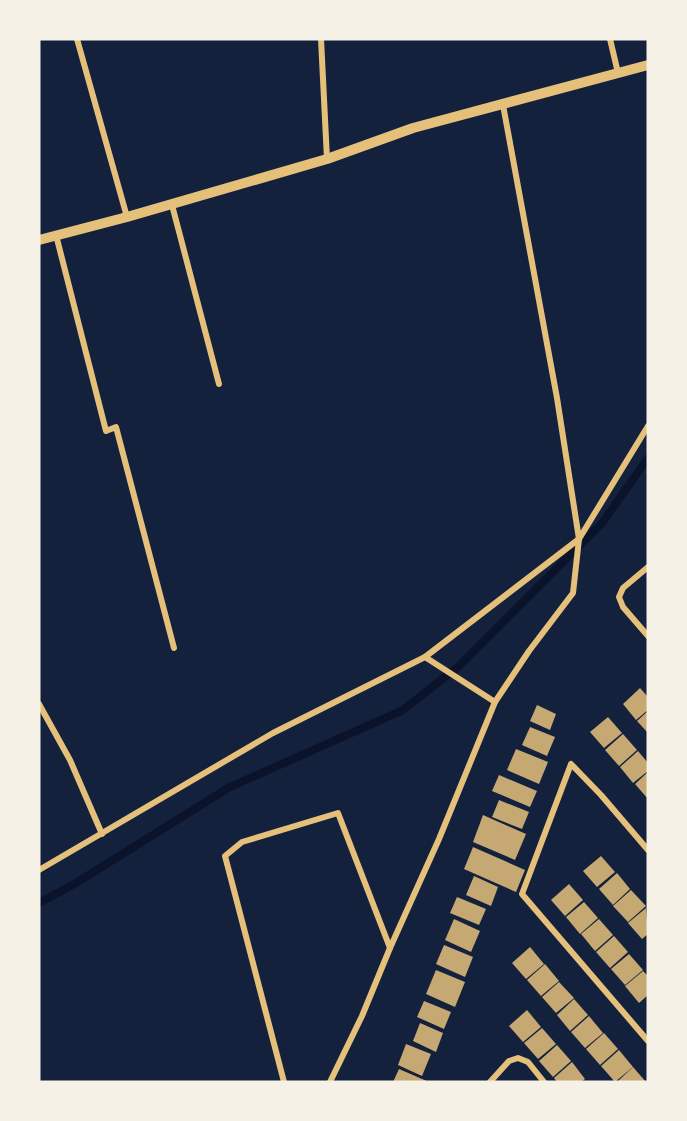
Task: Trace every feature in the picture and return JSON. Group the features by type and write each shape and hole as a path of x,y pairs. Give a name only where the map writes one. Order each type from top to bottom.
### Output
{"street":[{"path":"77,39 126,217"},
{"path":"321,39 327,159"},
{"path":"610,39 618,73"},
{"path":"39,240 172,205 327,159 413,128 648,65"},
{"path":"330,1082 362,1016 439,840 495,702 529,651 573,593 579,539 557,398 503,105"},
{"path":"172,205 219,384"},
{"path":"56,235 106,431 116,427 174,648"},
{"path":"39,870 273,734 425,657 579,539 648,426"},
{"path":"648,567 623,588 618,597 623,607 648,636"},
{"path":"425,657 495,702"},
{"path":"39,704 70,760 102,834"},
{"path":"648,850 602,795 571,764 522,894 648,1041"},
{"path":"284,1082 225,856 242,842 338,813 390,948"},
{"path":"490,1082 509,1061 518,1058 528,1062 544,1082"}],"building":[{"path":"640,688 648,697 648,710 636,720 623,704"},
{"path":"537,705 556,714 550,730 530,721"},
{"path":"648,711 648,733 637,721"},
{"path":"608,717 622,733 604,748 590,732"},
{"path":"530,727 555,737 547,756 522,745"},
{"path":"623,734 637,750 619,766 605,750"},
{"path":"516,749 548,762 539,784 507,770"},
{"path":"638,751 648,763 648,771 633,783 620,767"},
{"path":"648,772 648,799 635,784"},
{"path":"499,775 537,791 530,807 492,791"},
{"path":"499,800 529,812 522,829 492,817"},
{"path":"483,815 526,834 515,860 473,842"},
{"path":"473,847 525,870 516,892 464,869"},
{"path":"601,856 615,872 597,887 583,871"},
{"path":"617,873 630,889 613,905 599,889"},
{"path":"474,876 498,887 491,906 466,895"},
{"path":"569,884 583,900 565,916 551,900"},
{"path":"631,890 646,906 628,922 613,906"},
{"path":"457,897 486,909 479,925 450,913"},
{"path":"584,902 598,918 580,934 566,917"},
{"path":"646,908 648,934 642,939 628,923"},
{"path":"454,919 480,931 471,952 445,940"},
{"path":"599,919 613,935 595,951 581,934"},
{"path":"614,936 628,952 610,968 596,952"},
{"path":"444,945 473,957 465,977 436,964"},
{"path":"530,947 544,964 526,979 512,963"},
{"path":"629,954 643,970 625,985 611,969"},
{"path":"545,964 559,981 541,996 527,980"},
{"path":"436,970 465,982 455,1007 426,994"},
{"path":"643,971 648,976 648,995 639,1003 625,986"},
{"path":"559,982 574,998 556,1013 542,997"},
{"path":"574,999 588,1015 570,1031 557,1015"},
{"path":"424,1001 451,1012 444,1029 417,1017"},
{"path":"527,1010 541,1027 523,1042 509,1026"},
{"path":"589,1016 603,1033 585,1048 571,1032"},
{"path":"420,1023 443,1033 436,1052 413,1041"},
{"path":"542,1028 556,1044 538,1059 524,1043"},
{"path":"604,1033 618,1049 600,1065 586,1049"},
{"path":"406,1044 431,1054 422,1076 398,1065"},
{"path":"557,1045 571,1061 553,1077 539,1061"},
{"path":"619,1050 633,1067 615,1082 601,1066"},
{"path":"572,1062 585,1079 581,1082 557,1082 554,1078"},
{"path":"633,1067 646,1082 617,1082"},
{"path":"399,1069 429,1082 393,1082"}],"waterway":[{"path":"39,903 76,883 230,787 403,710 459,666 603,522 648,458"}]}
